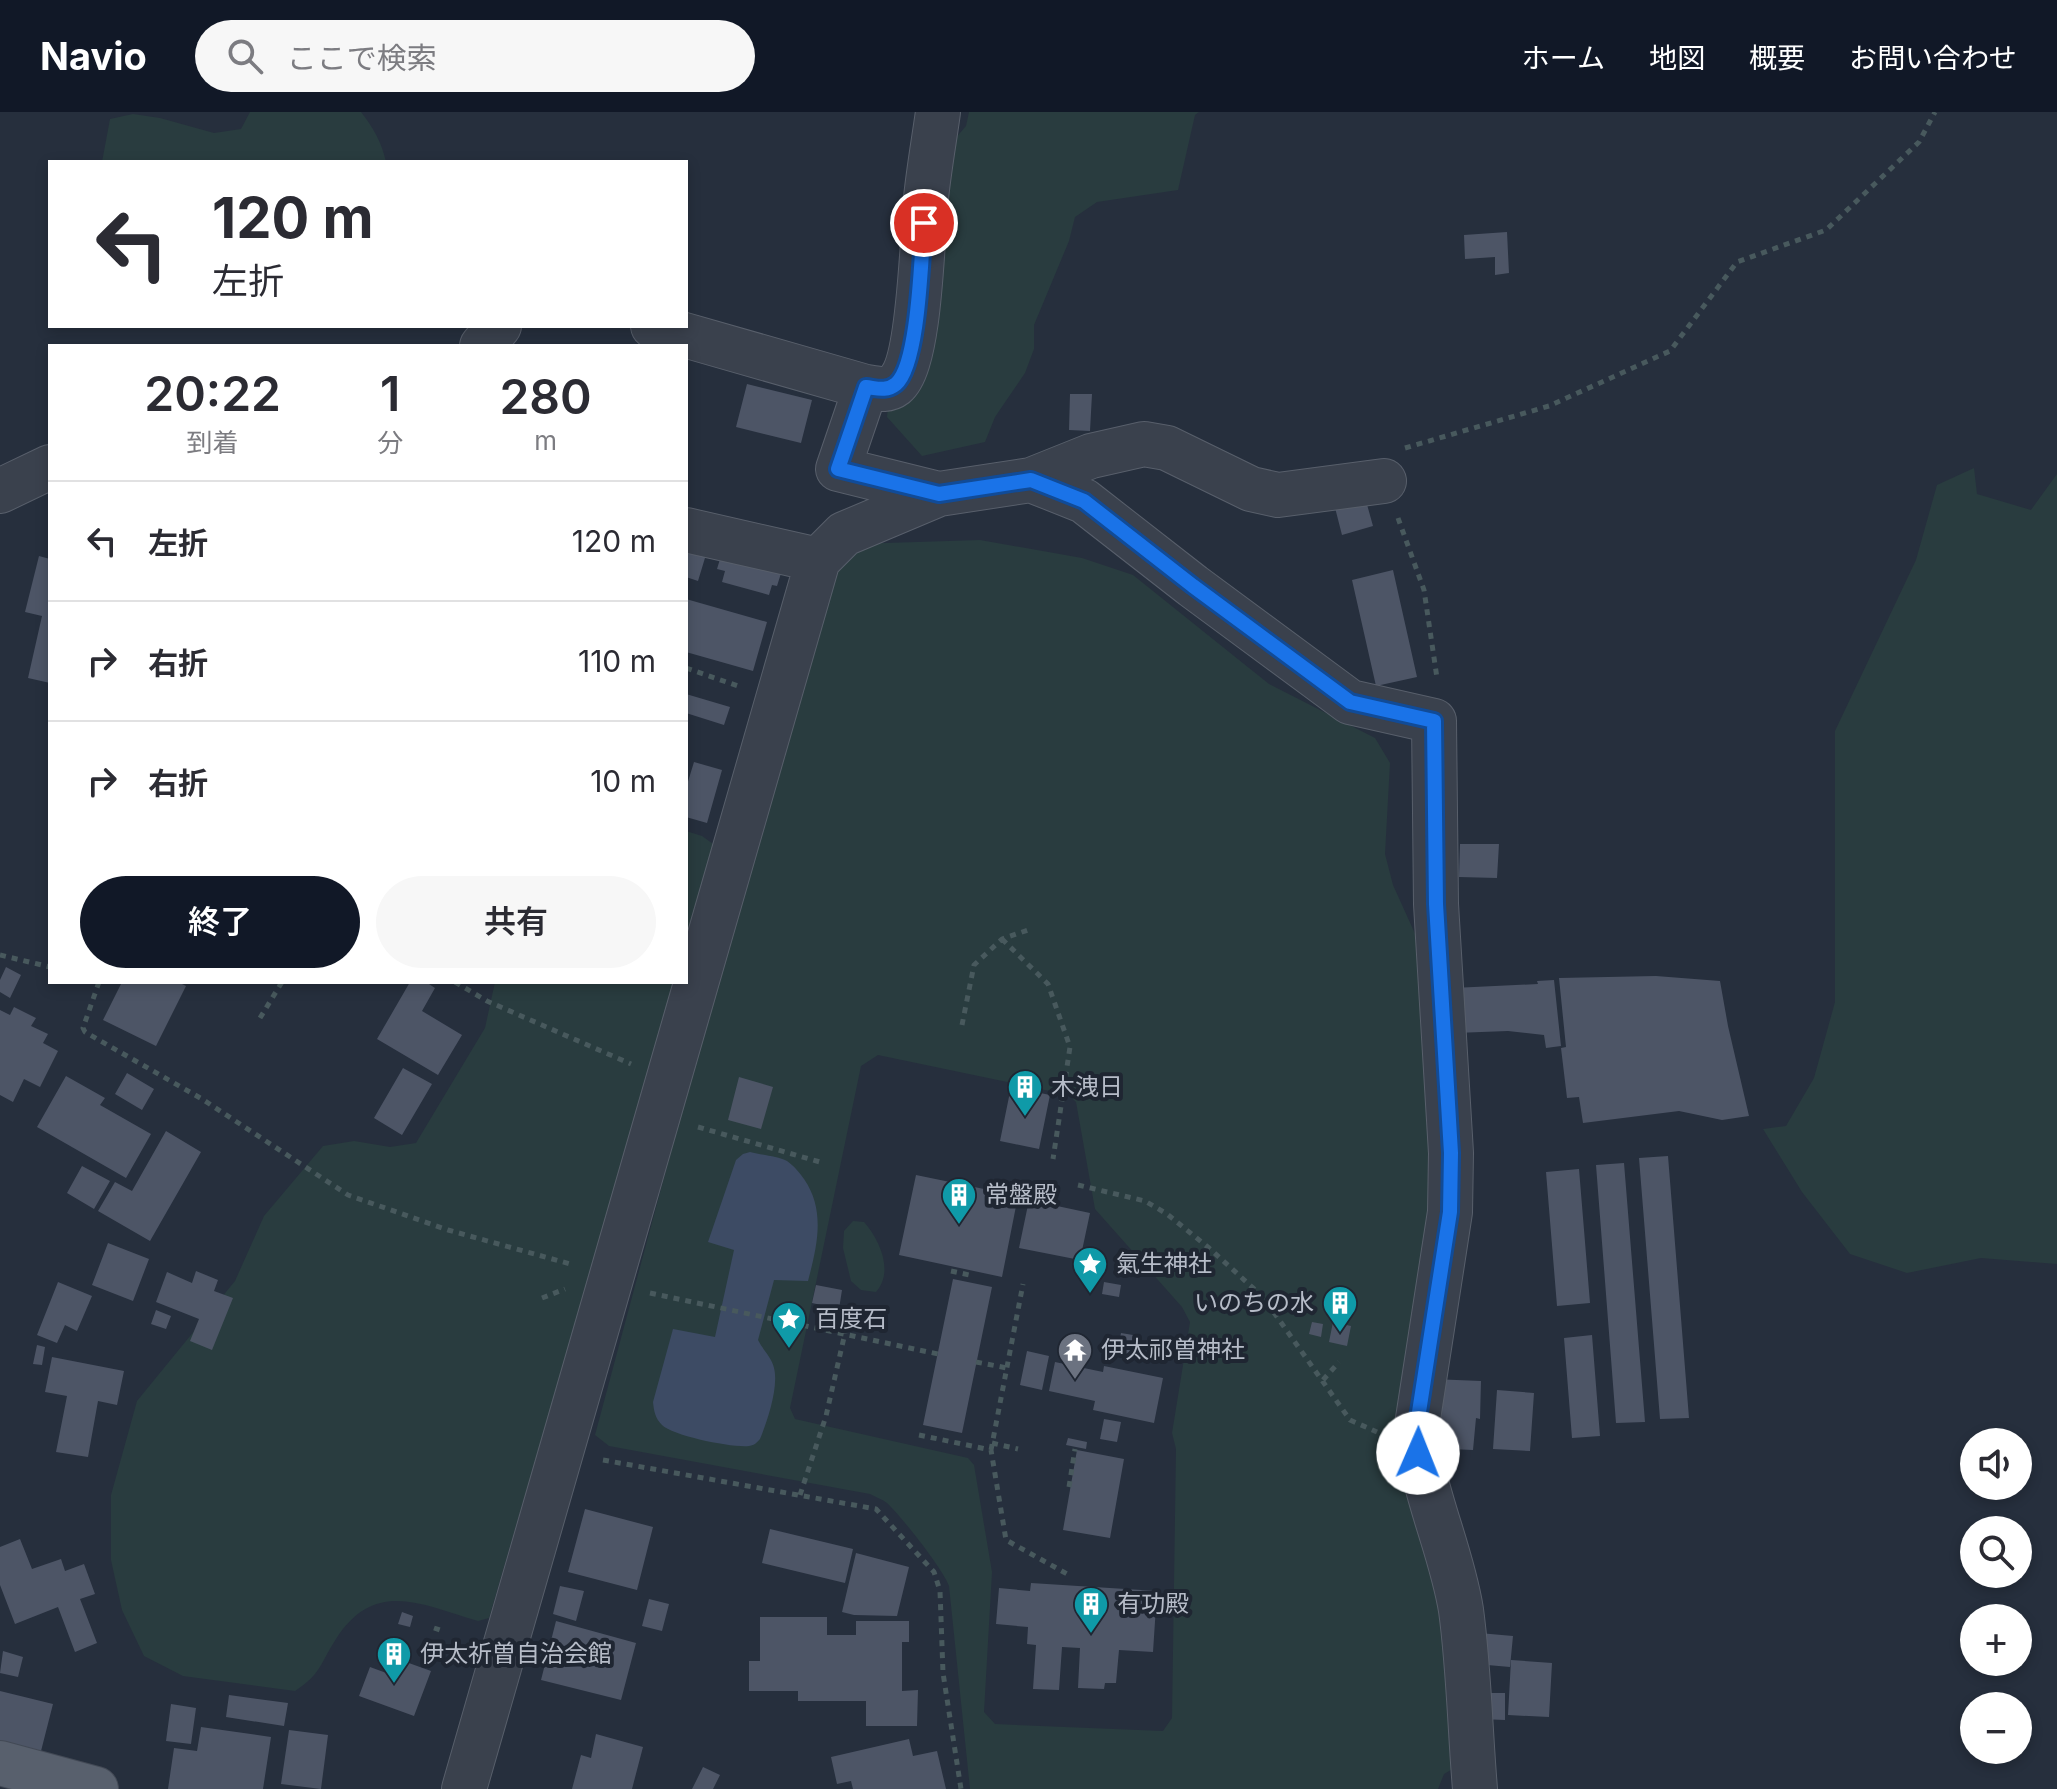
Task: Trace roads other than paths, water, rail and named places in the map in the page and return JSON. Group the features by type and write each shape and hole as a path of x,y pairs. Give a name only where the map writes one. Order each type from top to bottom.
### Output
{"main road":[{"path":"0,1763 96,1789"}],"street":[{"path":"660,328 866,387 884,390 895,385 902,376 915,330 926,197 938,112"},
{"path":"484,344 497,328"},
{"path":"866,387 838,469 939,494"},
{"path":"464,1789 560,1452 628,1284 664,1098 818,560 844,534 939,494 1031,480 1091,456 1144,444 1167,448 1251,489 1278,495 1384,481"},
{"path":"0,491 48,468"},
{"path":"1031,480 1084,501 1350,702 1434,721 1436,904 1451,1153 1450,1212 1417,1432 1418,1453 1444,1536 1460,1610 1475,1789"},
{"path":"688,530 818,560"}],"water":[{"path":"750,1152 783,1159 798,1172 811,1191 818,1229 808,1281 774,1280 758,1340 774,1368 774,1394 760,1439 753,1445 741,1446 704,1440 668,1429 658,1420 653,1402 673,1329 715,1337 734,1250 708,1242 736,1160"}],"place":[{"name":"木洩日","path":"1025,1118"},
{"name":"常盤殿","path":"959,1226"},
{"name":"氣生神社","path":"1090,1295"},
{"name":"いのちの水","path":"1340,1334"},
{"name":"百度石","path":"789,1350"},
{"name":"伊太祁曽神社","path":"1075,1381"},
{"name":"有功殿","path":"1091,1635"},
{"name":"伊太祈曽自治会館","path":"394,1685"}]}
